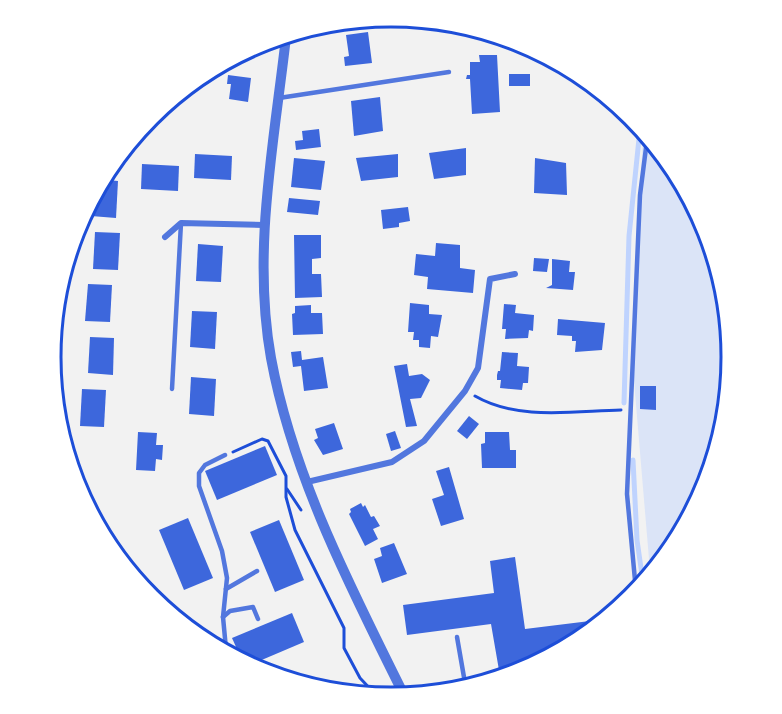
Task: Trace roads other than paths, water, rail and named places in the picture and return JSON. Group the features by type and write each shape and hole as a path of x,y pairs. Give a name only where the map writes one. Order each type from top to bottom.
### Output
{"street":[{"path":"285,45 264,225 264,276 271,356 280,396 307,482 340,563 400,687"},
{"path":"165,237 181,224 264,225"},
{"path":"307,482 375,468 408,454 424,441 465,391 478,368 490,279 515,274"}],"lane":[{"path":"279,98 449,72"},
{"path":"635,579 627,494 629,409 640,195 646,148"},
{"path":"171,389 181,224"},
{"path":"225,455 205,465 199,473 199,486 222,551 226,589 223,617 225,643"},
{"path":"226,589 257,571"},
{"path":"223,617 230,611 253,607 258,619"},
{"path":"457,637 464,679"}],"waterway":[{"path":"624,403 629,236 639,139"},
{"path":"633,460 637,540 642,572"}]}
